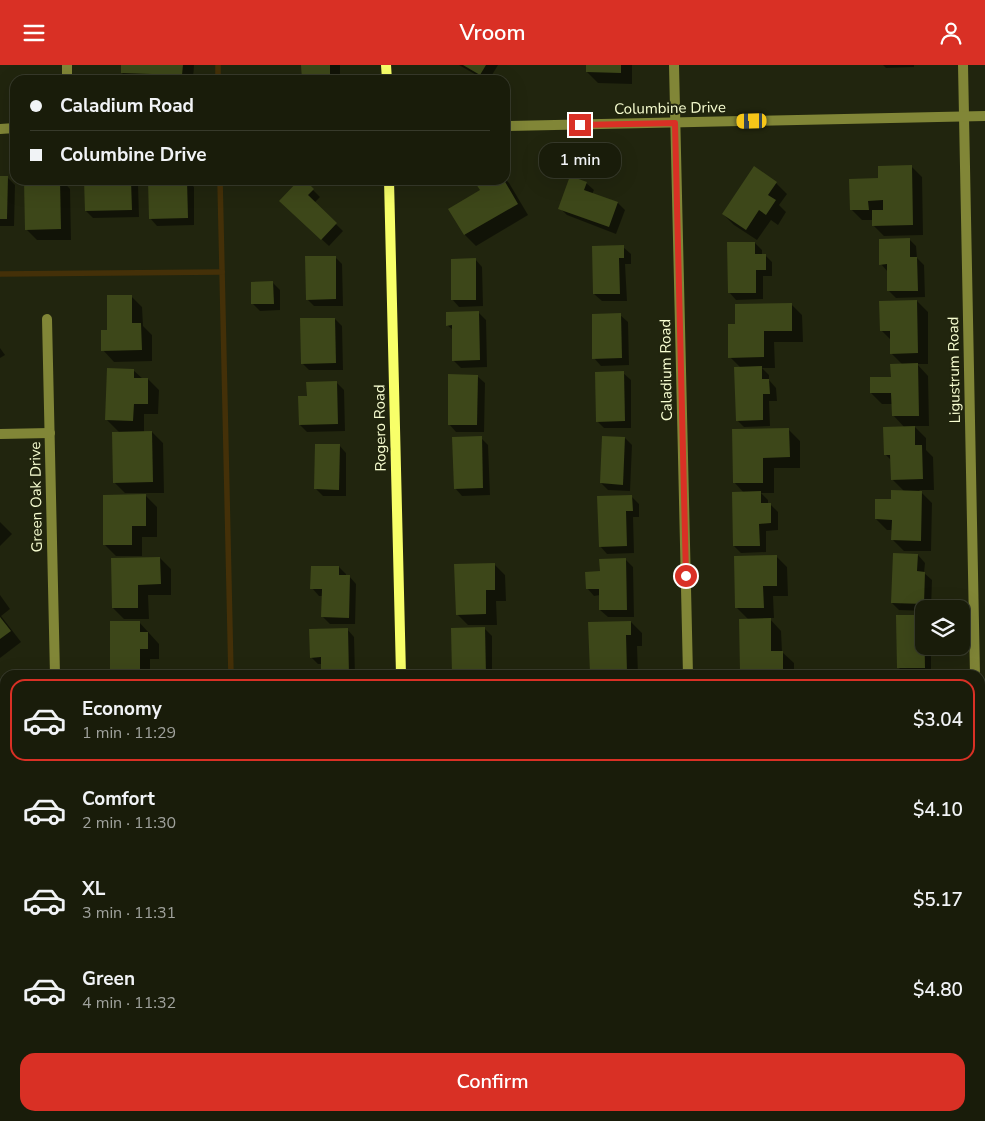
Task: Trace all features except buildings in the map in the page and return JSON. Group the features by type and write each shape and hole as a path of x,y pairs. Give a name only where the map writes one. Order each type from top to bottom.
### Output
{"main road":[{"name":"Rogero Road","path":"389,185 401,670"}],"street":[{"name":"Caladium Road","path":"674,65 688,670"},
{"name":"Ligustrum Road","path":"962,65 975,670"},
{"name":"Columbine Drive","path":"510,127 985,116"},
{"name":"Green Oak Drive","path":"47,319 55,670"},
{"path":"0,434 50,433"}],"waterway":[{"path":"218,65 218,75"},
{"path":"220,185 231,670"},
{"path":"0,274 222,272"}],"route":[{"path":"580,125 675,123 686,576"}]}
